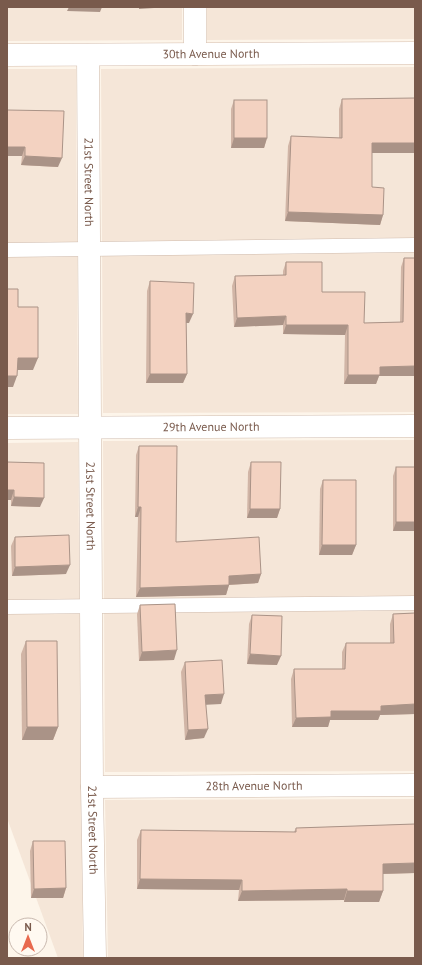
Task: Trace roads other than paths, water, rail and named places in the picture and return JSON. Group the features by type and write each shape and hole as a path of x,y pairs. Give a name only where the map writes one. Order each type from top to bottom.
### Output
{"street":[{"path":"195,7 195,54"},
{"name":"30th Avenue North","path":"7,55 415,53"},
{"name":"21st Street North","path":"88,55 92,787 95,958"},
{"name":"29th Avenue North","path":"7,428 415,426"},
{"name":"28th Avenue North","path":"92,787 415,785"}],"lane":[{"path":"7,250 415,245"},
{"path":"7,607 415,603"}]}
